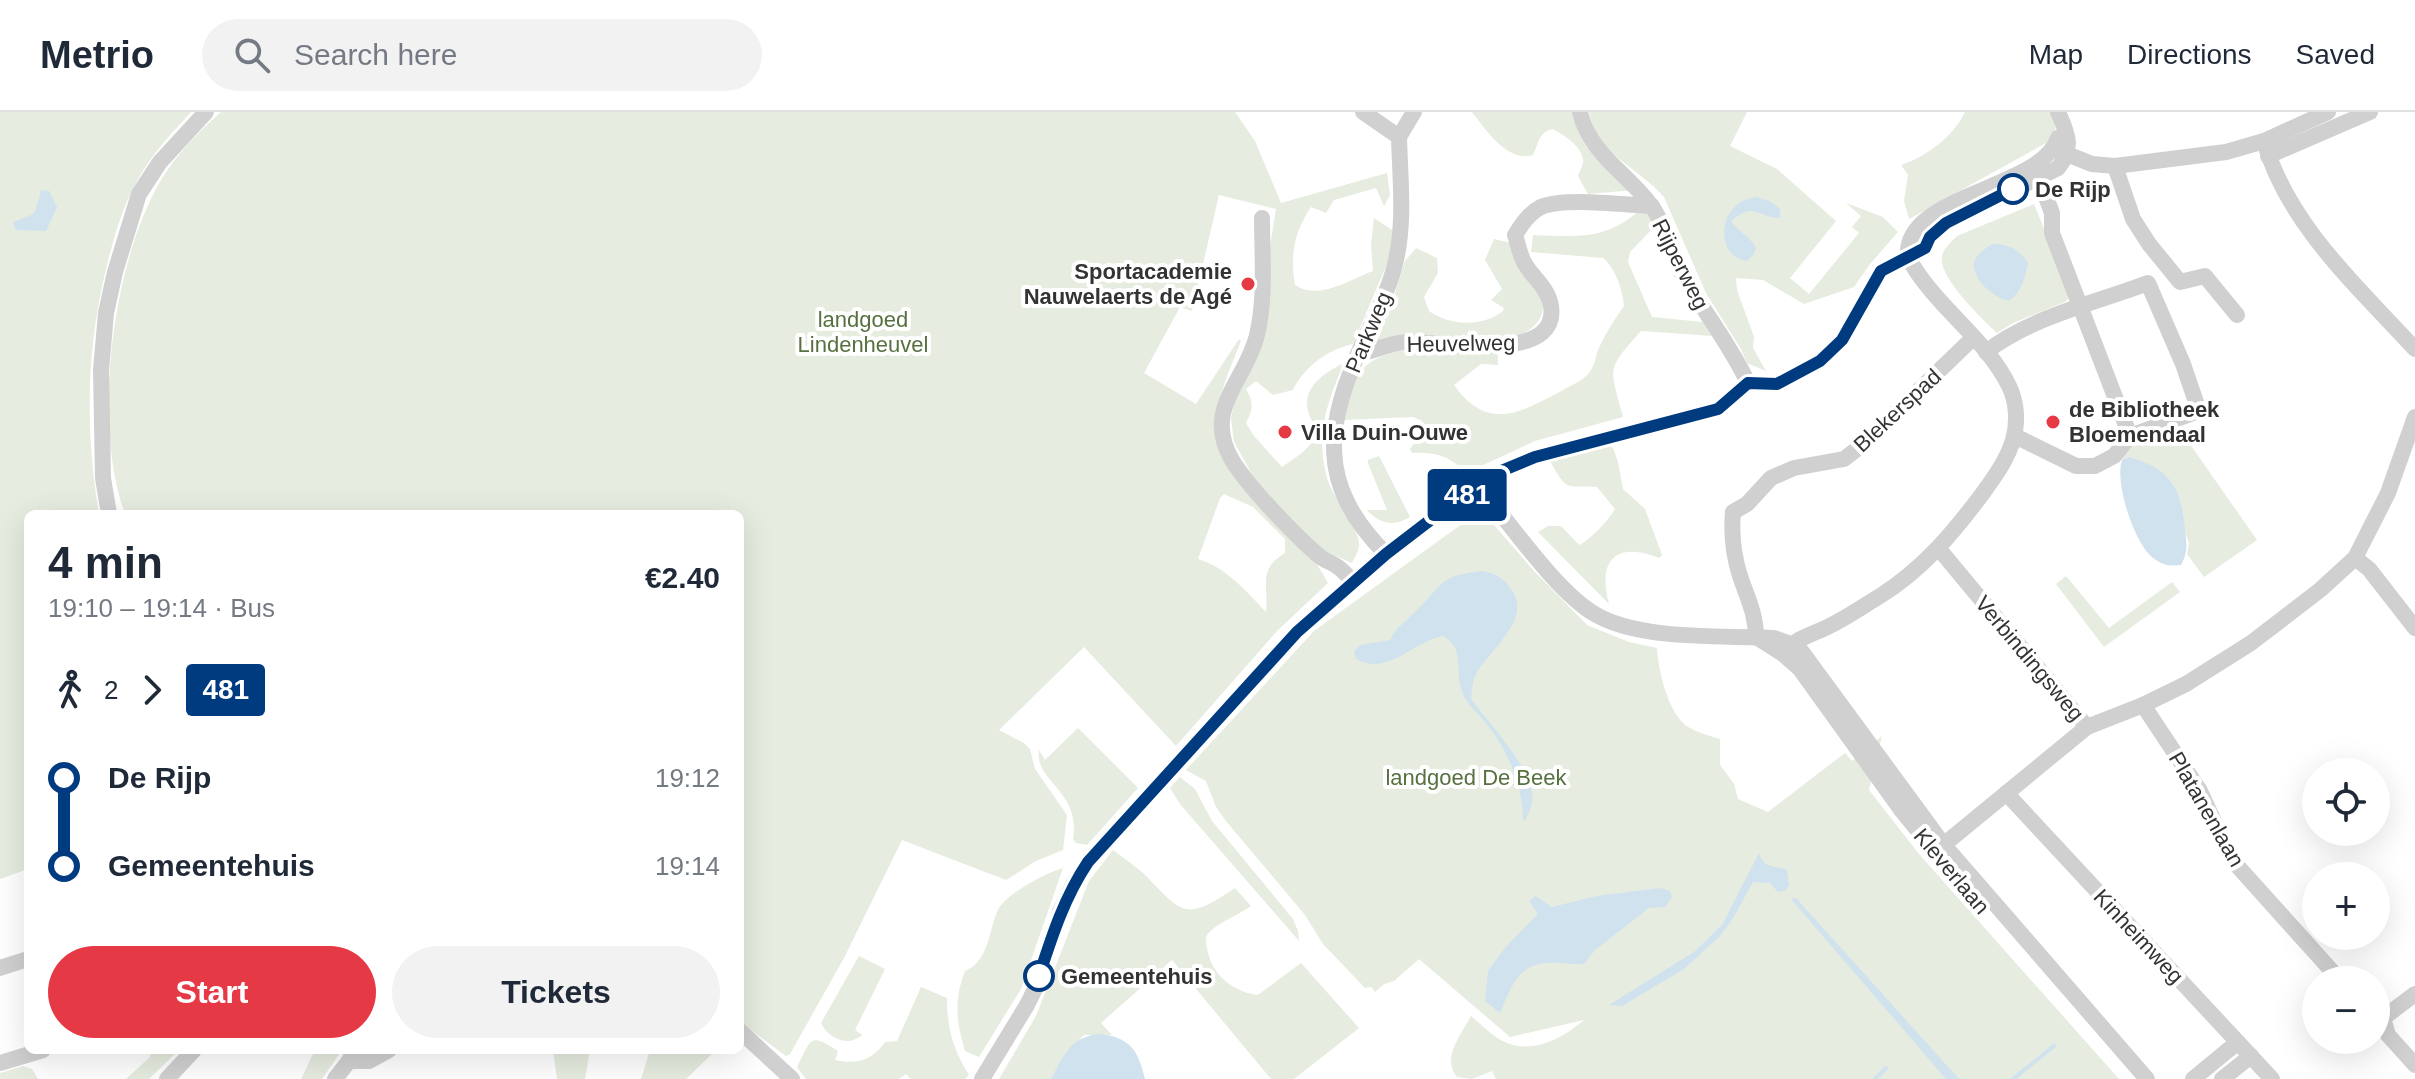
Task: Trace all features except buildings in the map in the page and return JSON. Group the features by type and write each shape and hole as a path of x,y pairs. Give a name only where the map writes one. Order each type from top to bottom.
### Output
{"street":[{"path":"108,510 103,478 100,386 106,313 115,272 139,194 160,162 206,112"},
{"path":"1363,112 1399,137 1414,112"},
{"name":"Rijperweg","path":"1580,112 1599,151 1652,206 1693,294 1737,358 1748,383"},
{"path":"1468,495 1484,498 1493,504 1568,593 1590,612 1608,621 1652,633 1774,638 1792,653 1799,638 1817,632 1913,573 1939,549 1999,469 2015,436 2016,413 2011,390 1999,367 1908,257 1912,236 1933,215 2060,152 2070,140 2057,112"},
{"path":"2266,149 2328,112"},
{"path":"2060,152 2092,164 2115,166 2266,149 2370,112"},
{"name":"Parkweg","path":"1386,554 1346,500 1333,456 1336,412 1396,260 1400,227 1399,137"},
{"path":"2266,149 2283,188 2305,225 2333,260 2414,347"},
{"path":"1927,283 1924,262 1930,237 1946,223 2058,168 2060,152"},
{"path":"2115,166 2133,219 2180,282 2205,276 2237,315"},
{"path":"2039,178 2052,213 2052,233 2130,436"},
{"name":"Heuvelweg","path":"1358,354 1403,342 1515,345 1533,339 1549,325 1552,310 1547,292 1523,262 1515,235 1526,217 1542,207 1569,203 1652,206"},
{"path":"1262,218 1263,302 1256,339 1220,417 1222,430 1232,460 1251,484 1322,559 1338,566 1348,586"},
{"path":"982,1079 1036,987 1060,912 1088,862 1288,641 1348,586 1494,474 1535,457 1718,409 1748,383 1777,384 1820,361 1842,340 1881,271 1925,248"},
{"path":"1986,352 2015,332 2148,283 2197,405 2193,413 2130,436 2114,456 2095,466 2076,466 2015,436"},
{"name":"Blekerspad","path":"1756,637 1756,620 1735,556 1731,530 1733,512 1747,504 1771,478 1794,468 1844,459 1973,338"},
{"path":"2087,727 2186,684 2257,639 2355,558 2388,493 2415,417"},
{"name":"Verbindingsweg","path":"1939,549 2087,727 1939,848"},
{"path":"2355,558 2369,569 2415,628"},
{"name":"Kleverlaan","path":"1792,653 1939,848 2133,1079"},
{"name":"Platanenlaan","path":"2143,705 2200,791 2232,860 2327,966"},
{"name":"Kinheimweg","path":"2006,793 2272,1079"},
{"name":"Kleverlaan","path":"1939,848 2147,1079"},
{"path":"0,968 24,960"},
{"path":"2390,1010 2415,994"},
{"path":"744,1035 792,1079"},
{"path":"2390,1037 2415,1065"},
{"path":"2193,1079 2238,1042"},
{"path":"0,1063 30,1054"},
{"path":"167,1079 190,1054"},
{"path":"335,1079 351,1055 369,1061 382,1054"},
{"path":"2222,1079 2251,1056"}],"green space":[{"path":"0,112 191,112 156,152 138,179 120,221 107,265 95,327 90,389 91,451 98,510 24,510 24,870 0,879"},
{"name":"landgoed Lindenheuvel","path":"221,112 1235,112 1255,141 1281,203 1387,173 1390,195 1384,206 1376,188 1334,200 1326,213 1311,207 1295,244 1295,285 1314,291 1323,290 1373,271 1371,245 1374,218 1392,230 1392,252 1353,344 1334,350 1318,360 1293,390 1273,395 1256,381 1246,389 1252,406 1246,423 1282,467 1304,451 1314,438 1315,428 1307,405 1311,389 1322,377 1344,363 1328,405 1322,447 1327,478 1356,531 1358,550 1352,563 1313,546 1254,478 1234,442 1231,419 1234,402 1255,343 1276,209 1219,195 1192,311 1180,307 1144,373 1196,404 1239,339 1241,341 1221,394 1215,427 1312,556 1328,583 1277,631 1176,746 1084,647 999,730 1030,749 1035,769 1067,815 1063,850 1036,861 1006,880 902,840 844,958 790,1054 786,1056 744,1025 744,510 124,510 115,479 110,439 111,354 117,310 138,231 158,185 182,151","holes":["1224,494 1253,507 1285,539 1285,553 1276,559 1267,572 1266,612 1227,574 1198,559"]},
{"path":"1472,112 1572,112 1587,148 1634,190 1588,194 1578,176 1583,165 1581,152 1568,138 1552,129 1541,136 1533,155 1515,154 1498,143"},
{"path":"1589,112 1747,112 1730,146 1777,169 1836,221 1790,278 1809,294 1859,233 1852,227 1861,216 1846,203 1883,217 1898,232 1854,287 1804,304 1763,280 1736,278 1737,290 1754,337 1753,348 1766,371 1747,363 1706,293 1664,197 1610,150 1593,127"},
{"path":"1965,112 2056,112 2055,138 1909,219 1904,201 1908,175 1901,165 1920,157 1938,144 1954,129"},
{"path":"2034,204 2071,295 2065,302 2013,323 1997,333 1954,286 1942,265 1942,256 1957,236"},
{"path":"1645,205 1657,224 1630,252 1628,262 1652,317 1703,322 1712,336 1641,331 1621,354 1614,370 1613,378 1623,417 1535,441 1466,473 1442,456 1412,453 1410,449 1422,426 1422,421 1413,417 1342,420 1350,388 1364,368 1379,357 1397,352 1417,349 1498,353 1498,365 1481,364 1454,385 1467,400 1493,413 1519,411 1584,378 1591,371 1604,338 1624,306 1620,287 1615,273 1603,258 1531,252 1533,235 1594,234 1619,225"},
{"path":"1494,239 1516,244 1539,286 1542,311 1538,322 1526,332 1508,340 1372,346 1393,299 1405,261 1416,248 1437,258 1438,273 1424,297 1429,311 1447,320 1466,323 1486,320 1503,311 1504,308 1491,300 1502,289 1485,260"},
{"path":"2174,426 2180,430 2257,540 2204,577 2187,554 2189,543 2185,532 2129,457 2122,460 2117,456 2130,437"},
{"path":"1608,444 1613,448 1618,462 1623,489 1645,509 1662,555 1659,558 1631,552 1613,558 1606,576 1609,604 1538,532 1548,526 1561,526 1579,545 1608,519 1615,509 1597,487 1564,483 1550,461"},
{"path":"1379,456 1410,517 1404,520 1387,522 1367,510 1387,510 1368,463 1368,460"},
{"name":"landgoed De Beek","path":"1477,513 1487,517 1587,625 1629,642 1657,648 1662,680 1676,714 1690,728 1720,739 1720,765 1734,784 1738,799 1768,812 1845,753 1852,761 1882,736 1869,790 1919,854 2119,1079 1496,1079 1492,1071 1472,1079 1457,1077 1451,1062 1452,1054 1471,1016 1502,1041 1518,1046 1548,1042 1584,1020 1510,1037 1419,959 1394,981 1384,984 1375,992 1371,987 1365,988 1323,944 1305,915 1226,821 1216,807 1206,781 1186,770 1314,631"},
{"path":"2066,576 2109,628 2172,582 2180,592 2104,647 2056,584"},
{"path":"1078,728 1138,788 1087,845 1076,843 1073,839 1074,822 1070,809 1039,761 1039,750 1045,760"},
{"path":"1180,777 1195,789 1212,821 1293,919 1299,941 1180,804 1170,788"},
{"path":"1113,850 1184,909 1204,906 1235,888 1251,906 1219,924 1206,937 1210,959 1220,976 1237,989 1258,995 1301,963 1359,1028 1294,1079 1271,1079 1172,960 1101,1023 1112,1035 1084,1035 1066,1052 1051,1079 999,1079 1036,1016 1089,881"},
{"path":"1063,868 1021,989 979,1057 965,1051 958,1011 959,991 965,971 973,967 983,954 1001,905 1026,886"},
{"path":"859,956 885,969 855,1030 862,1035 851,1041 839,1040 821,1023"},
{"path":"921,987 947,998 952,1038 969,1075 965,1079 911,1079 906,1074 899,1079 806,1079 797,1067 812,1041 821,1041 838,1051 835,1060 850,1062 870,1057 885,1042 897,1041"},
{"path":"150,1054 175,1054 149,1079 126,1079"},
{"path":"313,1054 339,1054 322,1079 301,1079"},
{"path":"554,1054 589,1054 585,1079 557,1079"},
{"path":"649,1054 712,1054 686,1079 641,1079"},
{"path":"23,1066 32,1069 38,1079 0,1079 0,1073"}],"water":[{"path":"41,190 49,191 57,207 46,231 16,230 13,223 33,214"},
{"path":"1755,197 1770,201 1780,209 1780,218 1750,211 1731,221 1756,248 1747,261 1731,253 1724,238 1724,229 1726,220 1737,205"},
{"path":"1992,244 2013,248 2028,263 2020,289 2009,301 1997,297 1986,288 1974,269 1977,257"},
{"path":"2129,457 2164,474 2177,491 2186,543 2181,565 2168,565 2156,560 2148,553 2134,529 2124,498 2120,470 2122,460"},
{"path":"1483,571 1507,584 1517,603 1516,614 1506,635 1476,674 1471,699 1510,748 1527,778 1532,803 1525,821 1509,759 1486,723 1464,697 1457,654 1450,641 1443,636 1432,639 1379,664 1356,659 1354,651 1360,645 1390,640 1398,628 1449,579"},
{"path":"1759,853 1767,865 1787,870 1789,885 1786,890 1778,892 1770,883 1753,882 1719,937 1684,969 1622,1006 1609,1005 1694,952 1722,925"},
{"path":"1660,888 1670,891 1672,897 1665,907 1649,908 1595,950 1584,964 1534,965 1514,983 1500,1013 1485,1001 1488,971 1504,949 1538,914 1529,901 1535,896 1552,907 1597,896"},
{"path":"1796,898 1959,1079 1946,1079 1791,899"},
{"path":"1099,1034 1118,1038 1131,1047 1145,1079 1051,1079 1074,1043"}],"waterway":[{"path":"2013,1079 2054,1046"},
{"path":"1875,1079 1886,1068"}],"bus line":[{"name":"481","path":"1039,976 1060,912 1088,862 1297,632 1386,554 1494,474 1535,457 1718,409 1748,383 1777,384 1799,374 1820,361 1842,340 1881,271 1925,248 1930,237 1946,223 2013,189"}],"place":[{"name":"De Rijp","path":"2013,189"},
{"name":"Sportacademie Nauwelaerts de Agé","path":"1248,284"},
{"name":"de Bibliotheek Bloemendaal","path":"2053,422"},
{"name":"Villa Duin-Ouwe","path":"1285,432"},
{"name":"Gemeentehuis","path":"1039,976"}]}
